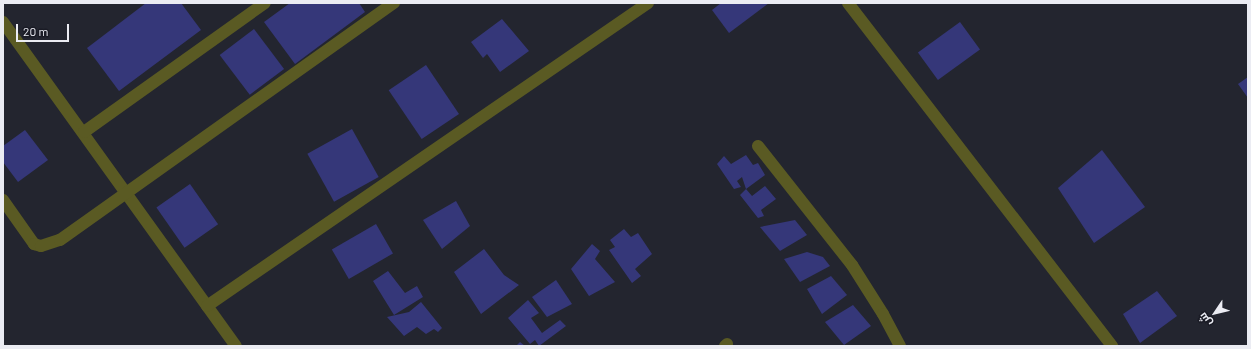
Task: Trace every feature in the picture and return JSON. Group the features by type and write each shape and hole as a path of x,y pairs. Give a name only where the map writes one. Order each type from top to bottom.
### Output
{"street":[{"path":"84,132 265,3"},
{"path":"3,200 30,239 41,246 60,240 394,3"},
{"path":"207,306 648,3"},
{"path":"848,3 1112,346"},
{"path":"3,22 84,132 236,346"},
{"path":"758,146 852,265 883,314 900,346"}],"building":[{"path":"146,3 181,3 201,30 119,91 87,48"},
{"path":"290,3 359,3 365,12 295,64 264,22"},
{"path":"721,3 769,3 729,33 712,10"},
{"path":"502,19 529,51 500,72 487,54 483,58 471,42"},
{"path":"960,22 980,50 938,80 918,53"},
{"path":"254,29 284,69 250,95 220,55"},
{"path":"426,65 459,114 422,139 389,90"},
{"path":"1248,77 1248,98 1238,84"},
{"path":"352,129 379,177 334,202 307,154"},
{"path":"25,130 48,160 18,182 3,162 3,146"},
{"path":"1102,150 1145,207 1094,243 1058,188"},
{"path":"746,155 753,165 758,163 765,175 746,189 742,177 737,181 741,187 734,189 717,164 724,156 731,164"},
{"path":"190,184 218,224 185,248 156,208"},
{"path":"765,186 776,199 761,210 764,216 758,218 740,195 746,189 752,196"},
{"path":"456,201 470,226 442,249 423,220"},
{"path":"795,220 807,235 780,251 760,227"},
{"path":"376,224 393,253 349,279 332,250"},
{"path":"624,229 631,237 638,233 652,254 635,269 641,276 632,283 609,250 615,247 610,240"},
{"path":"592,244 600,251 595,259 615,282 589,296 571,269"},
{"path":"484,249 504,275 519,285 481,314 454,272"},
{"path":"807,252 823,257 830,266 800,282 784,259"},
{"path":"388,271 405,293 417,286 423,297 394,315 373,281"},
{"path":"831,276 847,295 822,314 807,289"},
{"path":"556,280 572,304 547,317 532,297"},
{"path":"1157,291 1177,316 1140,343 1123,314"},
{"path":"528,300 539,313 531,318 542,333 560,320 566,326 539,346 535,340 530,344 508,318"},
{"path":"421,302 442,328 438,332 434,329 426,334 417,327 404,336 387,317 409,312"},
{"path":"853,305 871,326 844,345 825,322"},
{"path":"520,342 525,346 516,346"}]}
